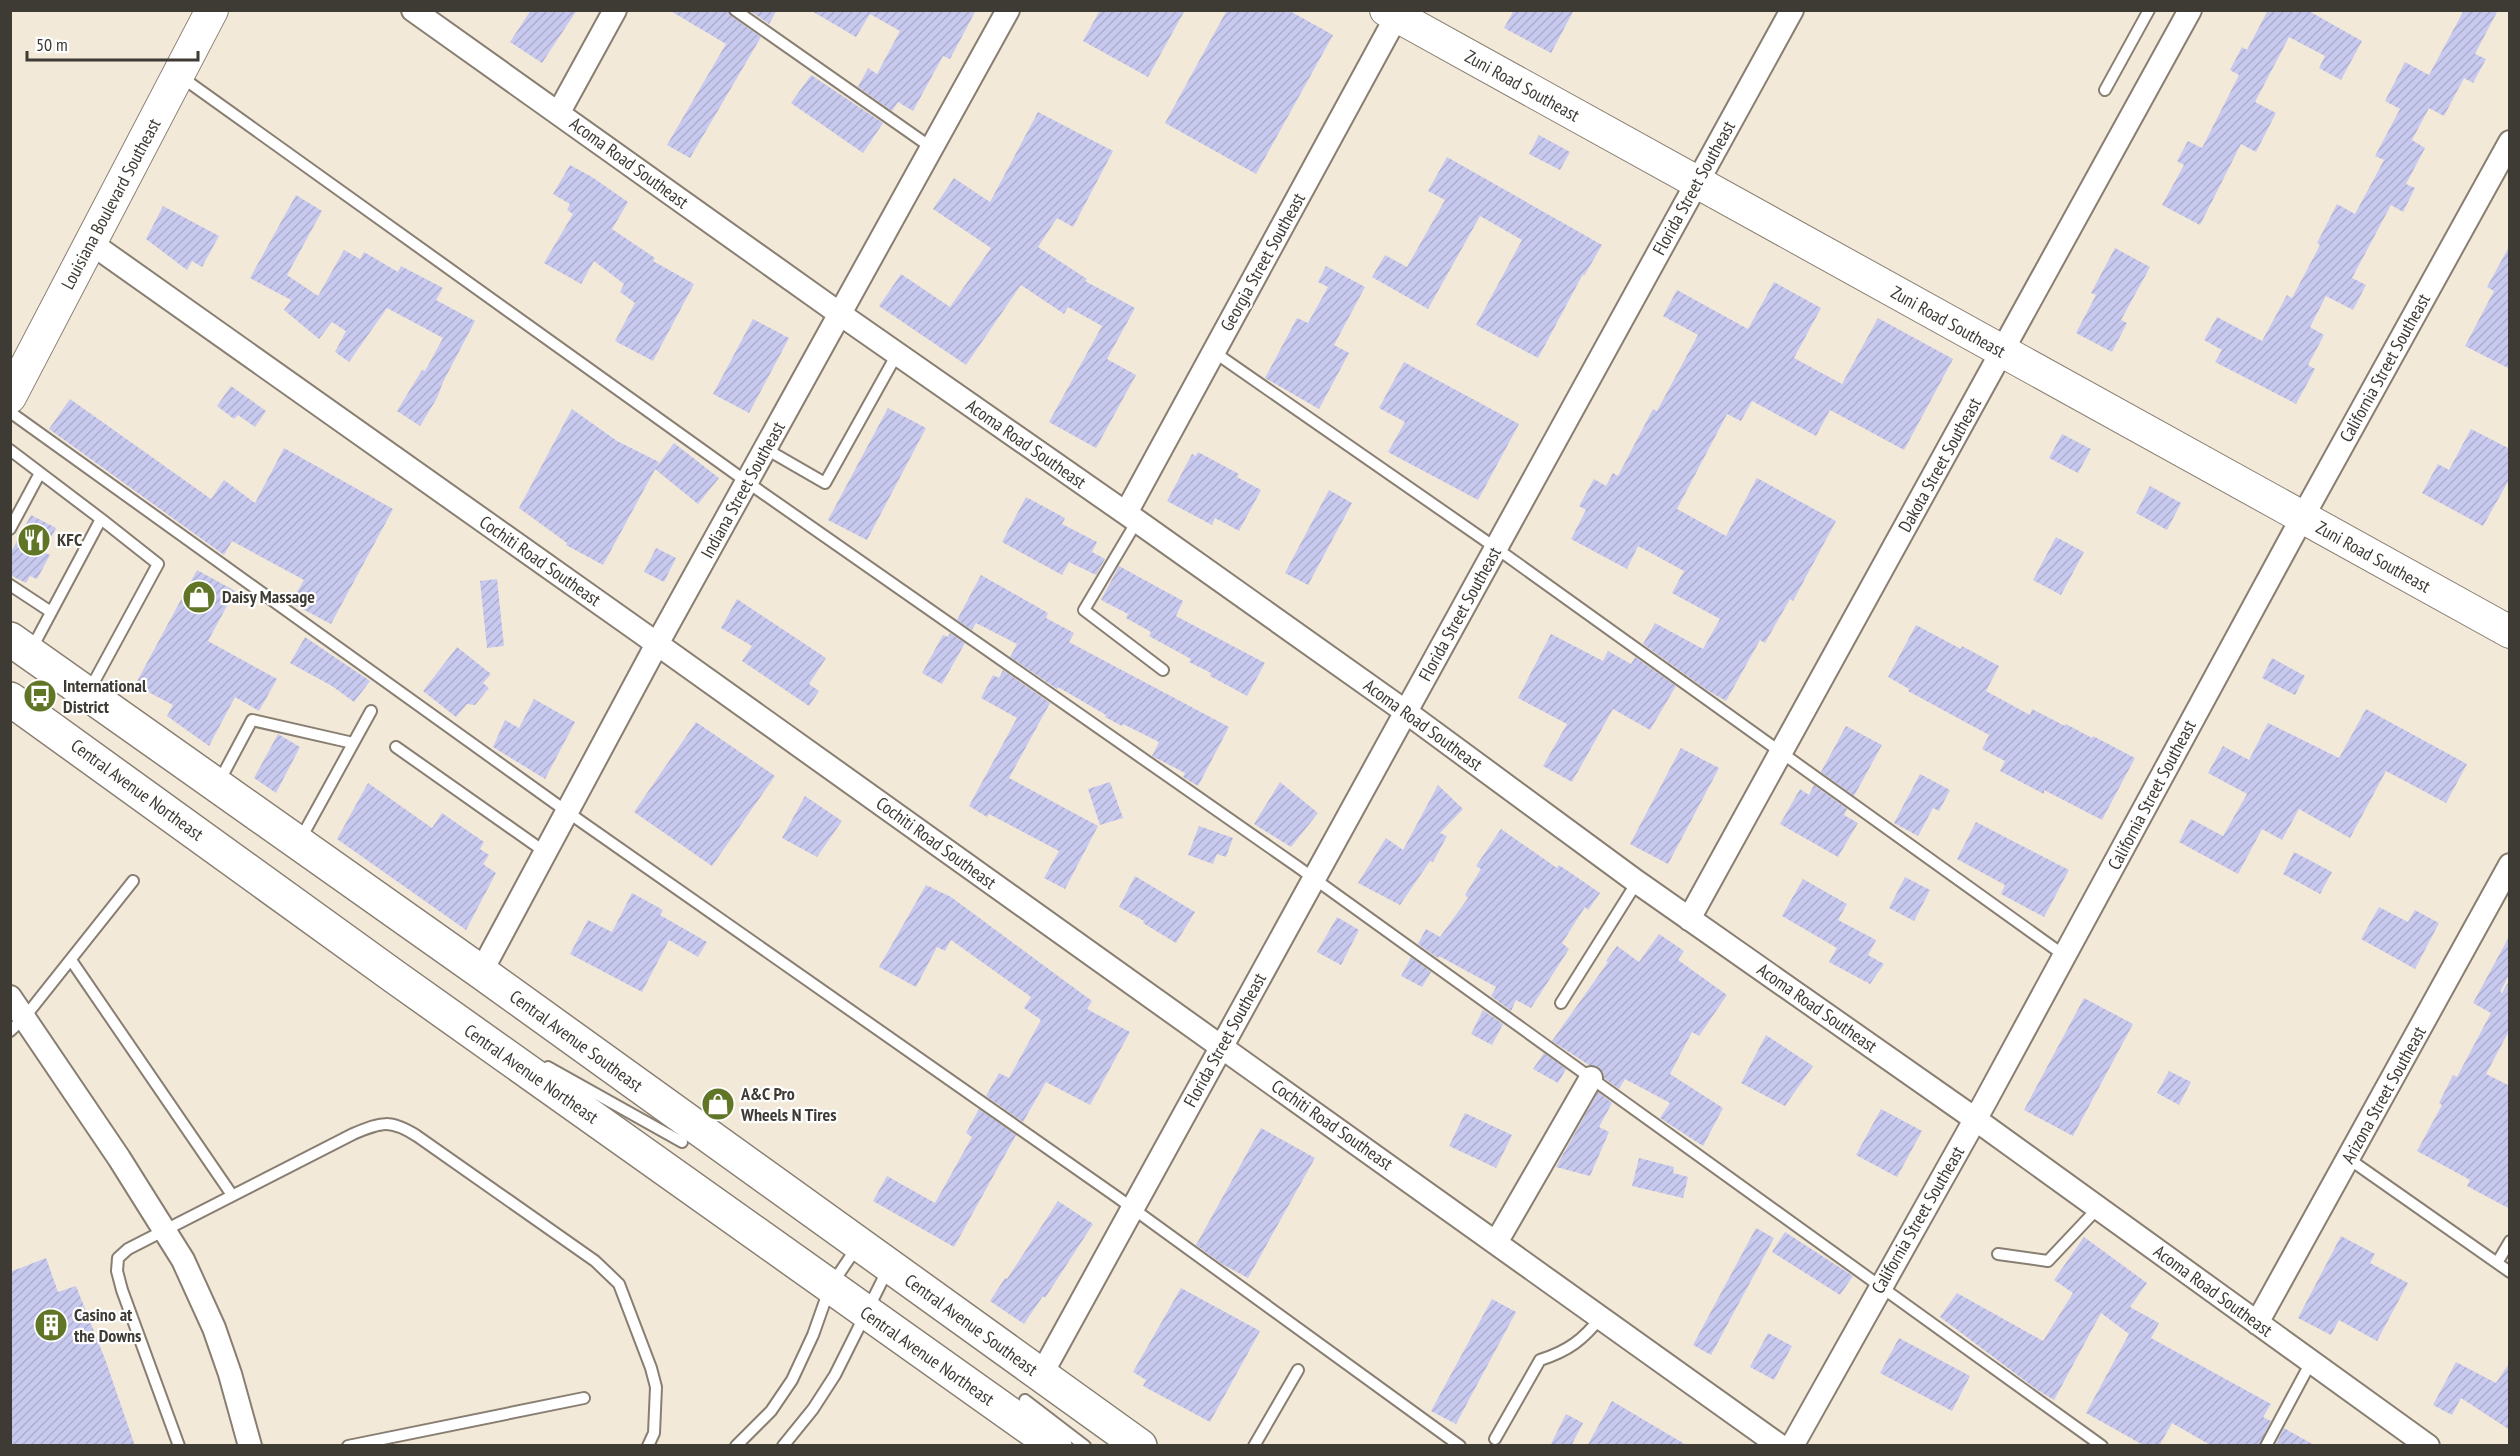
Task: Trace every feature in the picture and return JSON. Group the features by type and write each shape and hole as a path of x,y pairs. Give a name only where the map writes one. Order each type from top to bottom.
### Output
{"main road":[{"name":"Central Avenue Southeast","path":"20,646 481,972 859,1245 889,1267 1033,1387 1140,1446"},
{"name":"Central Avenue Northeast","path":"10,699 395,977 1055,1446"}],"street":[{"name":"Louisiana Boulevard Southeast","path":"10,397 212,10"},
{"name":"Acoma Road Southeast","path":"413,10 1406,712 1637,882 1976,1119 2428,1446"},
{"path":"559,112 615,10"},
{"name":"Indiana Street Southeast","path":"481,972 657,644 1008,10"},
{"name":"Florida Street Southeast","path":"1033,1387 1792,10"},
{"name":"Dakota Street Southeast","path":"1689,919 2190,10"},
{"name":"Zuni Road Southeast","path":"1395,13 1697,183 2510,632"},
{"name":"Georgia Street Southeast","path":"1132,517 1214,352 1395,13"},
{"name":"California Street Southeast","path":"1792,1446 1881,1284 1976,1119 2302,518 2510,142"},
{"name":"Cochiti Road Southeast","path":"91,243 1497,1241 1780,1446"},
{"name":"Arizona Street Southeast","path":"2257,1323 2510,865"},
{"path":"10,997 17,1025 119,1158 198,1290 230,1374 250,1446"},
{"path":"1497,1241 1591,1078"}],"lane":[{"path":"735,10 932,148"},
{"path":"2105,90 2148,10"},
{"path":"178,75 747,482 1314,879 1881,1284 2102,1446"},
{"path":"1214,352 1496,548 2065,956"},
{"path":"766,449 825,483 897,354"},
{"path":"10,412 566,812 1132,1208 1460,1446"},
{"path":"10,450 158,564 88,694"},
{"path":"10,529 40,473"},
{"path":"1132,517 1084,610 1164,670"},
{"path":"20,646 51,612 100,519"},
{"path":"10,585 51,612"},
{"name":"Central Avenue Northeast","path":"10,688 288,885"},
{"path":"298,843 371,711"},
{"path":"217,785 252,720 353,743"},
{"path":"396,747 545,852"},
{"path":"17,1025 133,881"},
{"path":"1561,1003 1637,882"},
{"path":"71,960 232,1195"},
{"name":"Central Avenue Northeast","path":"538,1060 682,1142"},
{"path":"179,1446 117,1271 118,1258 128,1249 164,1230 353,1134 377,1124 391,1123 409,1131 596,1261 619,1284 656,1387 654,1433 648,1446"},
{"path":"2349,1159 2510,1272"},
{"path":"1998,1254 2048,1261 2098,1208"},
{"path":"2497,1263 2510,1241"},
{"path":"736,1446 771,1411 792,1380 813,1335 830,1287 859,1245"},
{"path":"783,1446 813,1409 835,1375 889,1267"},
{"path":"1496,1439 1540,1359 1560,1353 1585,1336 1601,1317"},
{"path":"2266,1446 2311,1362"},
{"path":"1254,1446 1298,1370"},
{"path":"1033,1387 1085,1446"},
{"path":"348,1446 584,1398"}],"building":[{"path":"531,10 577,10 542,63 510,42"},
{"path":"669,10 728,10 731,16 761,37 690,158 667,145 726,44"},
{"path":"749,10 777,10 769,24"},
{"path":"810,10 976,10 950,59 943,56 913,111 898,102 892,111 858,87 868,68 877,74 900,31 870,14 856,37"},
{"path":"1100,10 1185,10 1148,77 1083,41"},
{"path":"1227,10 1288,10 1333,35 1256,174 1165,123"},
{"path":"1514,10 1574,10 1551,53 1504,28"},
{"path":"2268,10 2307,10 2362,41 2341,80 2319,68 2325,56 2289,37 2255,102 2276,113 2256,152 2241,144 2200,225 2162,205 2184,165 2177,161 2188,141 2202,148 2239,75 2230,70 2242,47 2247,50"},
{"path":"2464,10 2498,10 2475,54 2486,59 2473,83 2464,78 2444,116 2429,108 2412,140 2425,148 2406,184 2415,188 2403,212 2391,205 2352,278 2366,285 2353,310 2326,296 2310,327 2324,335 2308,365 2315,369 2296,404 2215,362 2222,350 2204,340 2217,317 2262,341 2287,295 2292,298 2320,245 2317,243 2337,204 2355,214 2384,160 2375,156 2400,109 2385,101 2405,62 2429,75"},
{"path":"811,75 883,123 863,153 791,103"},
{"path":"1038,112 1113,151 1073,227 1057,218 1038,247 1087,279 1085,281 1135,308 1107,359 1136,375 1096,448 1049,422 1102,326 1068,307 1064,314 1021,285 966,365 879,306 901,274 950,307 991,248 933,209 954,178 990,202"},
{"path":"1539,135 1570,152 1560,170 1529,154"},
{"path":"1447,157 1602,245 1584,276 1583,274 1538,358 1476,325 1522,240 1480,216 1428,309 1372,277 1385,255 1407,267 1445,200 1428,191"},
{"path":"570,165 628,202 612,229 655,258 653,261 694,284 653,361 615,341 635,303 620,292 624,284 594,261 581,284 544,263 573,214 567,210 570,204 553,194"},
{"path":"296,195 322,211 287,275 318,296 344,250 360,259 364,252 398,272 401,266 443,288 436,300 475,321 437,398 420,426 397,411 422,370 425,371 443,338 387,308 349,362 335,352 346,331 332,322 319,339 284,310 291,300 250,278"},
{"path":"163,206 219,236 202,267 192,261 187,270 146,239"},
{"path":"2510,245 2510,369 2465,346 2494,291 2487,287"},
{"path":"2115,248 2150,267 2121,320 2127,323 2112,352 2076,333 2096,295 2091,293"},
{"path":"1326,266 1365,287 1334,345 1349,353 1319,409 1265,378 1297,318 1308,323 1328,287 1318,282"},
{"path":"1774,282 1821,308 1794,358 1842,384 1878,318 1953,359 1904,450 1830,410 1816,436 1752,401 1741,421 1727,414 1677,509 1726,536 1757,478 1836,521 1793,601 1790,599 1765,643 1760,640 1726,701 1643,644 1655,623 1703,649 1720,619 1672,593 1684,571 1638,546 1627,569 1571,539 1586,510 1579,506 1594,479 1606,486 1613,473 1618,476 1653,409 1657,411 1698,335 1663,316 1677,290 1748,329"},
{"path":"753,319 789,338 749,413 713,394"},
{"path":"1404,362 1519,424 1478,500 1388,452 1405,422 1379,408"},
{"path":"231,386 266,411 255,427 238,415 234,419 217,406"},
{"path":"70,399 211,499 224,480 255,503 284,448 393,509 331,624 291,603 304,580 232,541 224,555 49,429"},
{"path":"888,408 926,428 867,540 828,520"},
{"path":"572,409 617,441 659,462 603,565 566,545 567,543 519,508"},
{"path":"2471,429 2510,449 2510,478 2483,526 2422,493 2438,464 2449,470"},
{"path":"2062,434 2091,449 2078,473 2049,458"},
{"path":"674,443 719,478 698,504 655,469"},
{"path":"1198,452 1239,474 1237,477 1261,490 1239,531 1215,518 1212,525 1167,501 1192,454 1196,456"},
{"path":"2150,486 2181,503 2167,530 2136,513"},
{"path":"1329,490 1352,503 1308,585 1285,573"},
{"path":"1026,497 1065,518 1062,524 1097,542 1092,552 1105,559 1096,575 1069,562 1062,575 1002,542"},
{"name":"KFC","path":"31,515 56,528 43,552 50,555 37,579 30,576 26,583 10,575 10,554"},
{"path":"2056,537 2084,552 2061,595 2033,580"},
{"path":"656,548 676,558 664,582 644,572"},
{"path":"1119,566 1183,601 1176,616 1265,663 1247,696 1210,676 1211,673 1189,662 1191,659 1149,636 1151,632 1126,618 1128,614 1101,600"},
{"path":"197,570 235,591 208,641 277,679 259,711 235,697 209,746 167,716 173,705 135,685"},
{"path":"981,575 1048,613 1046,618 1074,633 1069,642 1229,727 1198,786 1183,777 1185,773 1152,756 1159,742 1105,717 1106,715 1058,687 1057,689 1010,657 1017,644 976,623 972,630 957,620"},
{"path":"497,579 504,646 487,648 480,581"},
{"path":"737,599 826,658 809,684 819,691 809,706 742,661 752,646 721,628"},
{"path":"1916,625 1999,666 1986,691 2030,715 2032,709 2092,738 2093,736 2135,758 2102,820 2044,790 2044,794 2000,771 2005,761 1982,749 1989,735 1908,691 1909,689 1888,677"},
{"path":"950,633 965,643 942,684 922,673 943,635 948,637"},
{"path":"1551,634 1603,661 1608,651 1631,664 1635,657 1676,686 1650,730 1613,709 1572,782 1543,766 1567,724 1518,698"},
{"path":"305,637 370,681 354,702 332,686 290,663"},
{"path":"457,647 491,674 483,683 489,688 475,705 467,704 456,717 423,691"},
{"path":"2272,658 2305,676 2295,695 2262,678"},
{"path":"1003,670 1050,703 1009,778 1098,826 1065,889 1044,878 1059,851 969,806 1017,718 981,698 993,675 999,678"},
{"path":"534,699 575,722 545,779 493,747 505,720 519,728"},
{"path":"2366,709 2467,764 2446,803 2386,771 2350,838 2299,809 2282,840 2262,829 2238,874 2179,842 2191,819 2223,836 2247,794 2208,773 2223,746 2249,760 2268,723 2339,758"},
{"path":"696,722 775,776 712,866 634,812"},
{"path":"1846,726 1882,745 1854,796 1821,772"},
{"path":"278,734 300,747 276,793 254,778"},
{"path":"1681,748 1719,768 1668,864 1630,844"},
{"path":"1920,774 1950,790 1939,811 1933,808 1918,836 1894,823"},
{"path":"1110,782 1123,818 1100,825 1088,789"},
{"path":"1280,782 1318,813 1291,847 1254,824"},
{"path":"368,783 432,828 442,813 484,842 480,849 489,855 483,864 496,873 466,930 337,839"},
{"path":"1438,785 1463,809 1440,833 1447,836 1433,862 1430,861 1400,905 1358,883 1386,838 1403,850"},
{"path":"1814,785 1847,809 1844,815 1858,823 1838,857 1780,824 1800,789 1809,795"},
{"path":"805,796 842,821 817,857 782,838"},
{"path":"1976,822 2069,870 2044,917 2001,894 2005,885 1957,859"},
{"path":"1199,826 1233,838 1226,857 1217,854 1213,864 1188,855"},
{"path":"1501,829 1557,868 1559,865 1600,893 1588,910 1585,907 1562,943 1569,949 1531,1008 1516,1000 1511,1011 1491,996 1496,987 1439,956 1438,958 1418,944 1426,929 1440,937 1468,898 1465,895 1481,869 1476,866"},
{"path":"2294,852 2332,872 2320,894 2283,874"},
{"path":"1135,876 1195,912 1176,943 1119,907"},
{"path":"1905,877 1930,890 1914,921 1889,908"},
{"path":"1803,879 1847,904 1838,920 1876,940 1868,955 1884,964 1870,984 1829,962 1837,948 1782,916"},
{"path":"926,885 951,897 1092,1001 1087,1009 1130,1032 1090,1105 1046,1082 1023,1122 986,1096 999,1073 1009,1078 1041,1020 1024,1008 1031,997 951,940 945,951 937,947 916,987 879,967"},
{"path":"632,893 663,910 660,915 707,942 698,957 669,940 642,992 570,954 588,920 612,932"},
{"path":"2379,907 2408,922 2415,910 2439,923 2415,969 2361,939"},
{"path":"1337,917 1359,930 1341,965 1317,952"},
{"path":"1659,934 1684,951 1678,960 1727,995 1699,1036 1692,1032 1670,1074 1723,1108 1703,1146 1660,1118 1670,1103 1625,1079 1619,1089 1604,1078 1603,1072 1598,1067 1589,1065 1552,1041 1617,946 1639,962"},
{"path":"2510,935 2510,973 2500,992 2502,993 2510,979 2510,1029 2486,1074 2510,1086 2510,1209 2467,1186 2470,1180 2417,1151 2442,1105 2439,1103 2453,1075 2457,1077 2491,1013 2473,1003"},
{"path":"1411,957 1431,972 1422,987 1401,976"},
{"path":"2084,998 2133,1024 2073,1136 2024,1110"},
{"path":"1483,1010 1503,1024 1492,1045 1471,1034"},
{"path":"1766,1035 1813,1066 1785,1106 1741,1083"},
{"path":"1544,1053 1566,1069 1558,1083 1533,1069"},
{"path":"2169,1071 2191,1082 2179,1105 2157,1093"},
{"path":"1598,1092 1612,1103 1599,1127 1609,1132 1590,1176 1556,1167"},
{"path":"979,1109 1016,1135 954,1247 873,1201 887,1176 935,1203 972,1137 966,1133"},
{"path":"1881,1109 1922,1131 1897,1177 1856,1155"},
{"path":"1465,1113 1512,1135 1496,1168 1449,1146"},
{"path":"1261,1128 1315,1158 1248,1278 1222,1264 1196,1245"},
{"path":"1639,1158 1674,1167 1673,1173 1688,1177 1683,1198 1632,1186"},
{"path":"1058,1201 1093,1224 1045,1298 1043,1296 1024,1324 990,1301"},
{"path":"1756,1228 1774,1238 1711,1355 1693,1345"},
{"path":"1785,1232 1853,1276 1840,1295 1772,1252"},
{"path":"2341,1236 2375,1254 2370,1263 2408,1283 2377,1341 2339,1320 2331,1335 2298,1318"},
{"path":"2084,1237 2147,1283 2130,1307 2159,1323 2151,1338 2271,1404 2263,1417 2271,1421 2259,1446 2212,1446 2172,1423 2159,1446 2145,1446 2086,1413 2129,1334 2101,1313 2054,1400 1940,1317 1957,1293 2043,1341 2073,1293 2054,1280"},
{"name":"Casino at the Downs","path":"46,1258 58,1292 76,1286 105,1359 135,1446 10,1446 10,1272"},
{"path":"1181,1288 1260,1331 1210,1422 1143,1386 1146,1380 1133,1372"},
{"path":"1492,1299 1516,1312 1456,1424 1431,1411"},
{"path":"1768,1333 1792,1346 1774,1380 1750,1367"},
{"path":"1899,1338 1970,1376 1952,1411 1880,1373"},
{"path":"2456,1362 2496,1383 2510,1362 2510,1430 2461,1398 2452,1415 2433,1405"},
{"path":"1612,1401 1688,1446 1587,1446"},
{"path":"1566,1414 1583,1423 1571,1446 1550,1446"},
{"path":"2284,1428 2316,1446 2275,1446"}],"place":[{"name":"KFC","path":"34,540"},
{"name":"Daisy Massage","path":"199,597"},
{"name":"International District","path":"40,696"},
{"name":"A&C Pro Wheels N Tires","path":"718,1104"},
{"name":"Casino at the Downs","path":"51,1325"}]}
